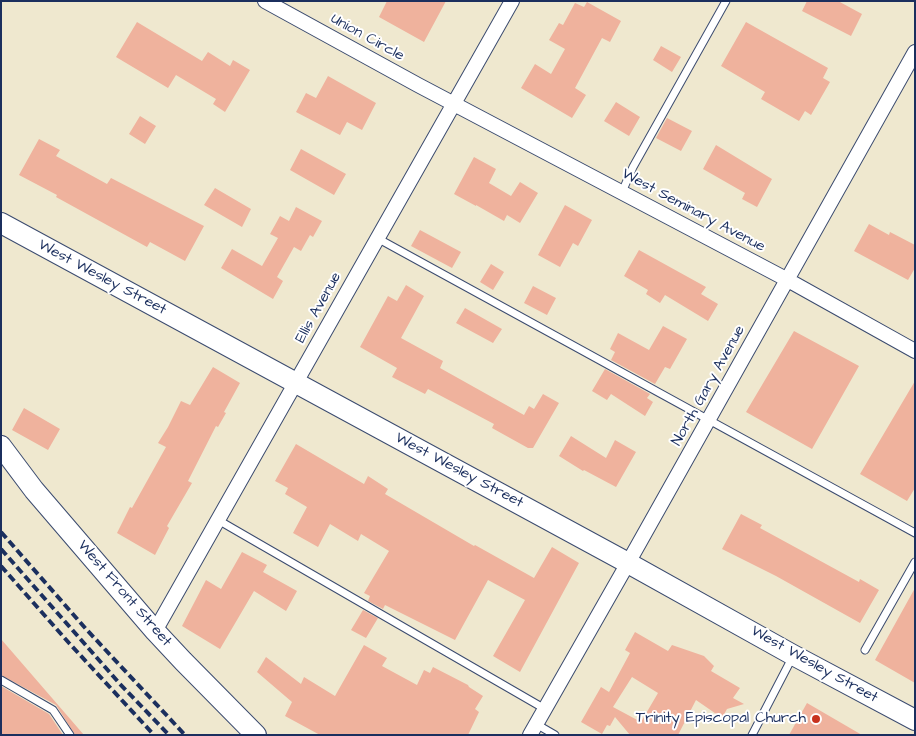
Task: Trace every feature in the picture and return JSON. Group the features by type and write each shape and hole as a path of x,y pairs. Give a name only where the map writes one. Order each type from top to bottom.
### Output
{"street":[{"name":"Union Circle","path":"265,1 454,103"},
{"name":"Ellis Avenue","path":"155,631 512,1"},
{"name":"North Gary Avenue","path":"533,730 786,279 914,56"},
{"name":"West Seminary Avenue","path":"454,103 786,279 915,350"},
{"name":"West Wesley Street","path":"1,223 915,720"},
{"name":"West Front Street","path":"1,446 34,490 155,631 182,661 256,735"}],"lane":[{"path":"622,192 633,167 726,1"},
{"path":"377,238 915,533"},
{"path":"218,520 545,709"},
{"path":"865,650 915,562"},
{"path":"752,735 793,655"},
{"path":"1,680 53,710 70,735"},
{"path":"533,730 555,735"}],"building":[{"path":"387,1 446,1 424,42 379,17"},
{"path":"807,1 838,1 862,14 851,36 802,11"},
{"path":"587,2 621,21 610,42 602,38 575,88 586,95 572,118 521,88 535,64 551,74 565,49 549,40 559,23 563,25 575,3 584,7"},
{"path":"137,22 202,61 208,52 230,66 233,60 250,70 225,112 213,104 216,99 176,75 168,88 116,57"},
{"path":"746,22 828,68 823,78 830,82 811,115 805,111 799,121 761,99 765,92 721,66"},
{"path":"661,46 681,57 672,72 653,60"},
{"path":"328,76 376,103 362,130 347,122 340,135 296,112 306,93 316,98"},
{"path":"616,102 640,117 629,136 604,121"},
{"path":"140,116 156,126 145,144 129,134"},
{"path":"667,118 692,131 681,151 656,138"},
{"path":"39,139 60,150 56,156 107,184 111,178 204,226 185,261 150,242 147,247 19,175"},
{"path":"716,145 772,179 757,207 742,199 745,193 703,169"},
{"path":"301,149 346,174 334,195 290,170"},
{"path":"474,157 496,169 489,183 511,196 520,182 538,193 520,223 507,215 504,221 454,194"},
{"path":"215,188 251,209 242,227 204,205"},
{"path":"565,205 592,220 578,246 573,243 560,267 538,255"},
{"path":"296,207 322,221 313,237 310,235 301,251 294,247 277,277 283,281 273,299 221,268 232,249 262,266 278,238 270,234 280,216 289,221"},
{"path":"869,224 889,235 890,232 915,245 915,268 908,280 854,251"},
{"path":"420,230 461,252 452,268 411,246"},
{"path":"639,250 706,287 701,294 718,304 708,321 665,295 660,303 646,294 648,290 624,276"},
{"path":"491,264 504,272 493,290 480,282"},
{"path":"406,285 424,296 401,338 443,361 440,368 524,415 529,406 534,409 543,394 559,403 533,448 528,448 492,428 494,424 428,389 425,394 392,377 397,368 360,347 388,296 397,301"},
{"path":"533,286 556,298 547,315 524,303"},
{"path":"465,308 502,329 493,343 456,323"},
{"path":"663,326 687,339 670,369 665,367 655,384 611,360 615,352 610,349 618,333 649,350"},
{"path":"794,331 859,366 812,449 746,412"},
{"path":"213,367 240,383 224,412 226,413 218,427 216,426 188,481 192,483 167,526 169,528 155,555 117,533 130,507 132,508 166,447 158,443 181,401 190,405"},
{"path":"605,369 650,394 647,398 653,402 645,416 611,394 607,400 592,391"},
{"path":"915,381 915,488 907,501 860,474"},
{"path":"24,408 60,429 48,450 12,430"},
{"path":"571,436 606,458 615,440 636,452 616,487 583,471 559,456"},
{"path":"296,444 364,484 368,476 388,489 385,494 474,546 534,578 552,547 579,563 520,672 493,656 525,600 488,580 455,640 385,605 383,609 368,601 370,596 364,593 389,551 361,534 358,541 330,524 318,547 293,533 307,507 285,494 288,488 275,481"},
{"path":"741,514 762,525 760,528 859,582 860,579 879,590 860,623 776,576 722,549"},
{"path":"242,552 267,565 263,572 297,591 286,611 254,591 220,649 182,626 206,580 221,589"},
{"path":"915,588 915,683 875,660"},
{"path":"363,610 378,618 366,638 351,630"},
{"path":"635,632 668,651 672,645 704,656 714,666 711,671 740,688 733,698 744,704 727,709 722,718 696,700 678,735 630,735 615,717 602,734 581,722 601,687 609,692 630,653 625,650","holes":["632,677 658,693 641,722 613,707"]},
{"path":"1,639 84,735 75,735 56,705 1,675"},
{"path":"364,645 387,658 382,666 417,685 424,670 430,673 433,667 468,685 483,696 475,709 479,712 468,735 320,735 285,716 292,702 257,672 266,657 301,684 304,677 335,696"},
{"path":"1,686 49,714 63,735 1,735"},
{"name":"Trinity Episcopal Church","path":"807,703 862,735 789,735"}],"railway":[{"path":"1,532 86,629 185,735"},
{"path":"1,549 120,684 169,735"},
{"path":"1,566 154,735"}],"place":[{"name":"Trinity Episcopal Church","path":"816,719"}]}
